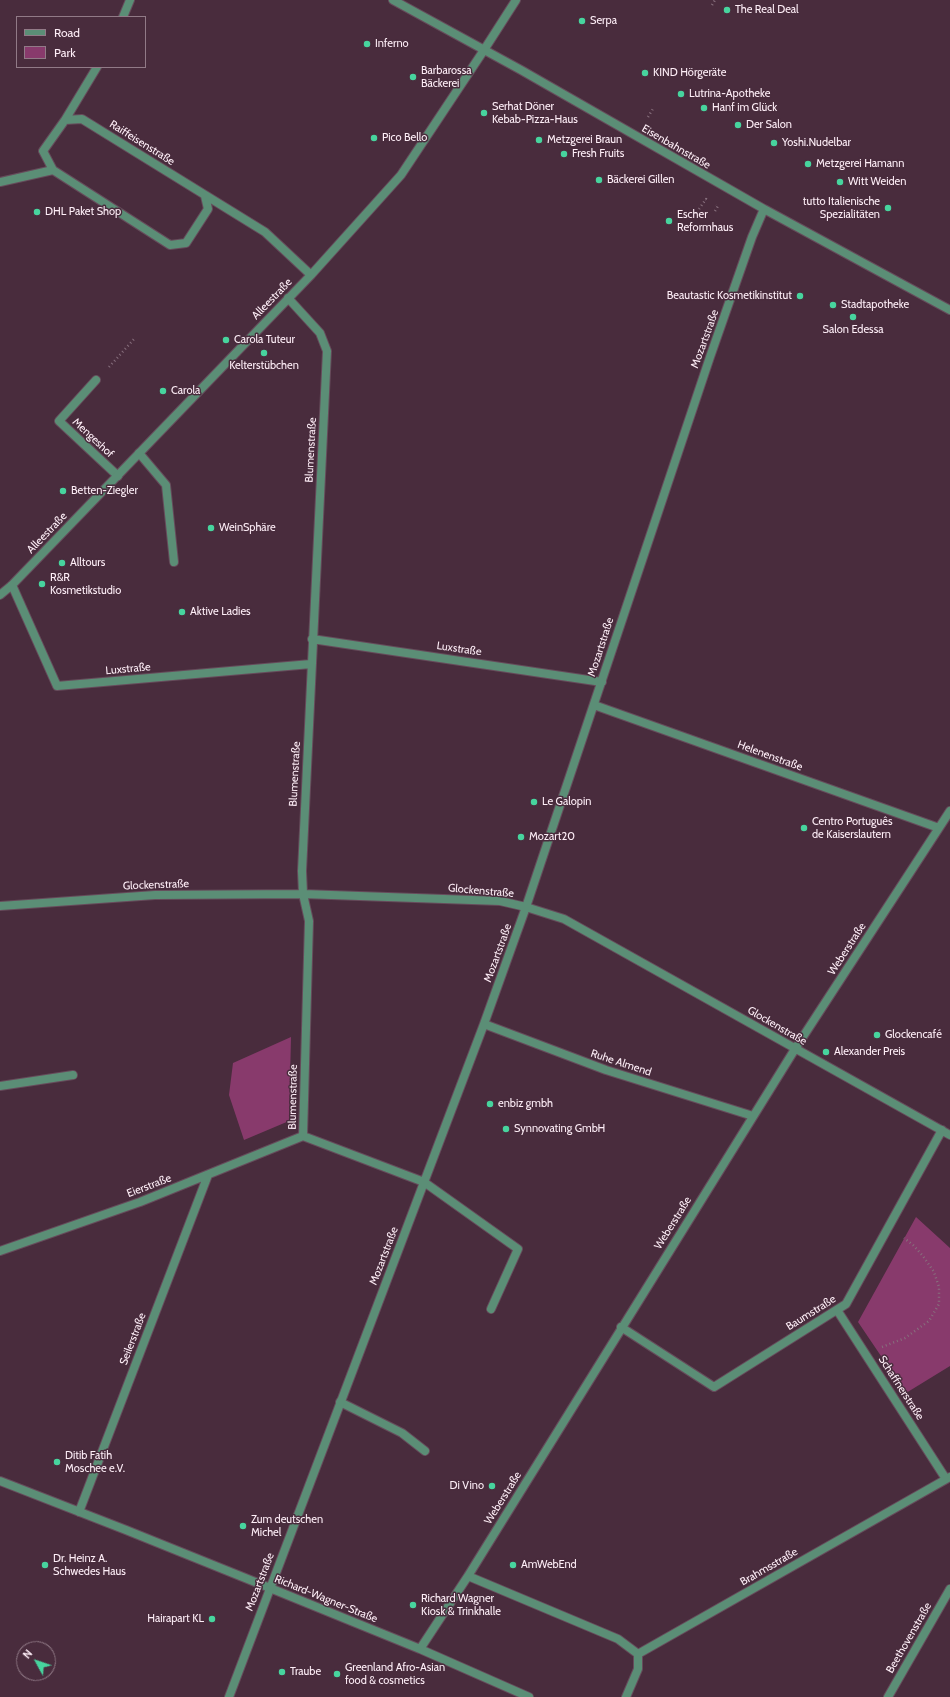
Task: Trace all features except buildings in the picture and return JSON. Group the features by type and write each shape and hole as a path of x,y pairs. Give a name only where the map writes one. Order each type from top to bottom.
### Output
{"street":[{"path":"123,16 130,0"},
{"name":"Eisenbahnstraße","path":"393,0 764,209 950,310"},
{"name":"Alleestraße","path":"0,595 12,585 118,476 311,275 401,176 516,0"},
{"path":"96,68 65,120 43,151 53,170 170,245 186,243 208,209 204,196"},
{"name":"Raiffeisenstraße","path":"65,120 82,119 204,196 265,232 311,275"},
{"path":"0,182 53,170"},
{"name":"Mozartstraße","path":"229,1697 484,1024 526,907 710,356 752,237 764,209"},
{"name":"Blumenstraße","path":"288,298 320,333 327,350 302,871 303,894 309,921 303,1136 424,1182 518,1249 491,1309"},
{"name":"Mengeshof","path":"96,380 59,421 118,476"},
{"path":"140,453 166,485 174,562"},
{"name":"Luxstraße","path":"12,585 57,686 311,664"},
{"name":"Luxstraße","path":"312,639 602,682"},
{"name":"Helenenstraße","path":"594,704 939,828"},
{"name":"Weberstraße","path":"420,1649 468,1576 621,1327 795,1049 950,811"},
{"name":"Glockenstraße","path":"0,906 155,895 303,894 500,901 526,907 564,918 950,1135"},
{"name":"Ruhe Almend","path":"484,1024 606,1070 753,1116"},
{"path":"0,1086 73,1074"},
{"name":"Baumstraße","path":"621,1327 714,1387 846,1304 942,1130"},
{"name":"Eierstraße","path":"0,1251 140,1202 303,1136"},
{"name":"Seilerstraße","path":"79,1512 208,1175"},
{"name":"Schaffnerstraße","path":"837,1310 948,1478"},
{"path":"340,1402 402,1433 425,1451"},
{"name":"Brahmsstraße","path":"638,1654 948,1478"},
{"name":"Richard-Wagner-Straße","path":"0,1481 420,1649 529,1697"},
{"path":"468,1576 618,1639 638,1654 638,1669 626,1697"},
{"name":"Beethovenstraße","path":"888,1697 950,1589"}],"path":[{"path":"712,5 715,0"},
{"path":"648,117 654,107"},
{"path":"699,209 706,199 718,206 715,211"},
{"path":"96,380 135,338"},
{"path":"880,1347 905,1338 929,1321 938,1304 939,1287 934,1272 913,1245 902,1236"}],"green space":[{"path":"291,1037 289,1121 244,1140 229,1095 233,1063"},
{"path":"916,1217 950,1248 950,1366 906,1393 858,1322"}],"place":[{"name":"The Real Deal","path":"727,10"},
{"name":"Serpa","path":"582,21"},
{"name":"Inferno","path":"367,44"},
{"name":"KIND Hörgeräte","path":"645,73"},
{"name":"Barbarossa Bäckerei","path":"413,77"},
{"name":"Lutrina-Apotheke","path":"681,94"},
{"name":"Hanf im Glück","path":"704,108"},
{"name":"Serhat Döner Kebab-Pizza-Haus","path":"484,113"},
{"name":"Der Salon","path":"738,125"},
{"name":"Pico Bello","path":"374,138"},
{"name":"Metzgerei Braun","path":"539,140"},
{"name":"Yoshi.Nudelbar","path":"774,143"},
{"name":"Fresh Fruits","path":"564,154"},
{"name":"Metzgerei Hamann","path":"808,164"},
{"name":"Bäckerei Gillen","path":"599,180"},
{"name":"Witt Weiden","path":"840,182"},
{"name":"tutto Italienische Spezialitäten","path":"888,208"},
{"name":"DHL Paket Shop","path":"37,212"},
{"name":"Escher Reformhaus","path":"669,221"},
{"name":"Beautastic Kosmetikinstitut","path":"800,296"},
{"name":"Stadtapotheke","path":"833,305"},
{"name":"Salon Edessa","path":"853,317"},
{"name":"Carola Tuteur","path":"226,340"},
{"name":"Kelterstübchen","path":"264,353"},
{"name":"Carola","path":"163,391"},
{"name":"Betten-Ziegler","path":"63,491"},
{"name":"WeinSphäre","path":"211,528"},
{"name":"Alltours","path":"62,563"},
{"name":"R&R Kosmetikstudio","path":"42,584"},
{"name":"Aktive Ladies","path":"182,612"},
{"name":"Le Galopin","path":"534,802"},
{"name":"Centro Português de Kaiserslautern","path":"804,828"},
{"name":"Mozart20","path":"521,837"},
{"name":"Glockencafé","path":"877,1035"},
{"name":"Alexander Preis","path":"826,1052"},
{"name":"enbiz gmbh","path":"490,1104"},
{"name":"Synnovating GmbH","path":"506,1129"},
{"name":"Ditib Fatih Moschee e.V.","path":"57,1462"},
{"name":"Di Vino","path":"492,1486"},
{"name":"Zum deutschen Michel","path":"243,1526"},
{"name":"Dr. Heinz A. Schwedes Haus","path":"45,1565"},
{"name":"AmWebEnd","path":"513,1565"},
{"name":"Richard Wagner Kiosk & Trinkhalle","path":"413,1605"},
{"name":"Hairapart KL","path":"212,1619"},
{"name":"Traube","path":"282,1672"},
{"name":"Greenland Afro-Asian food & cosmetics","path":"337,1674"}]}
